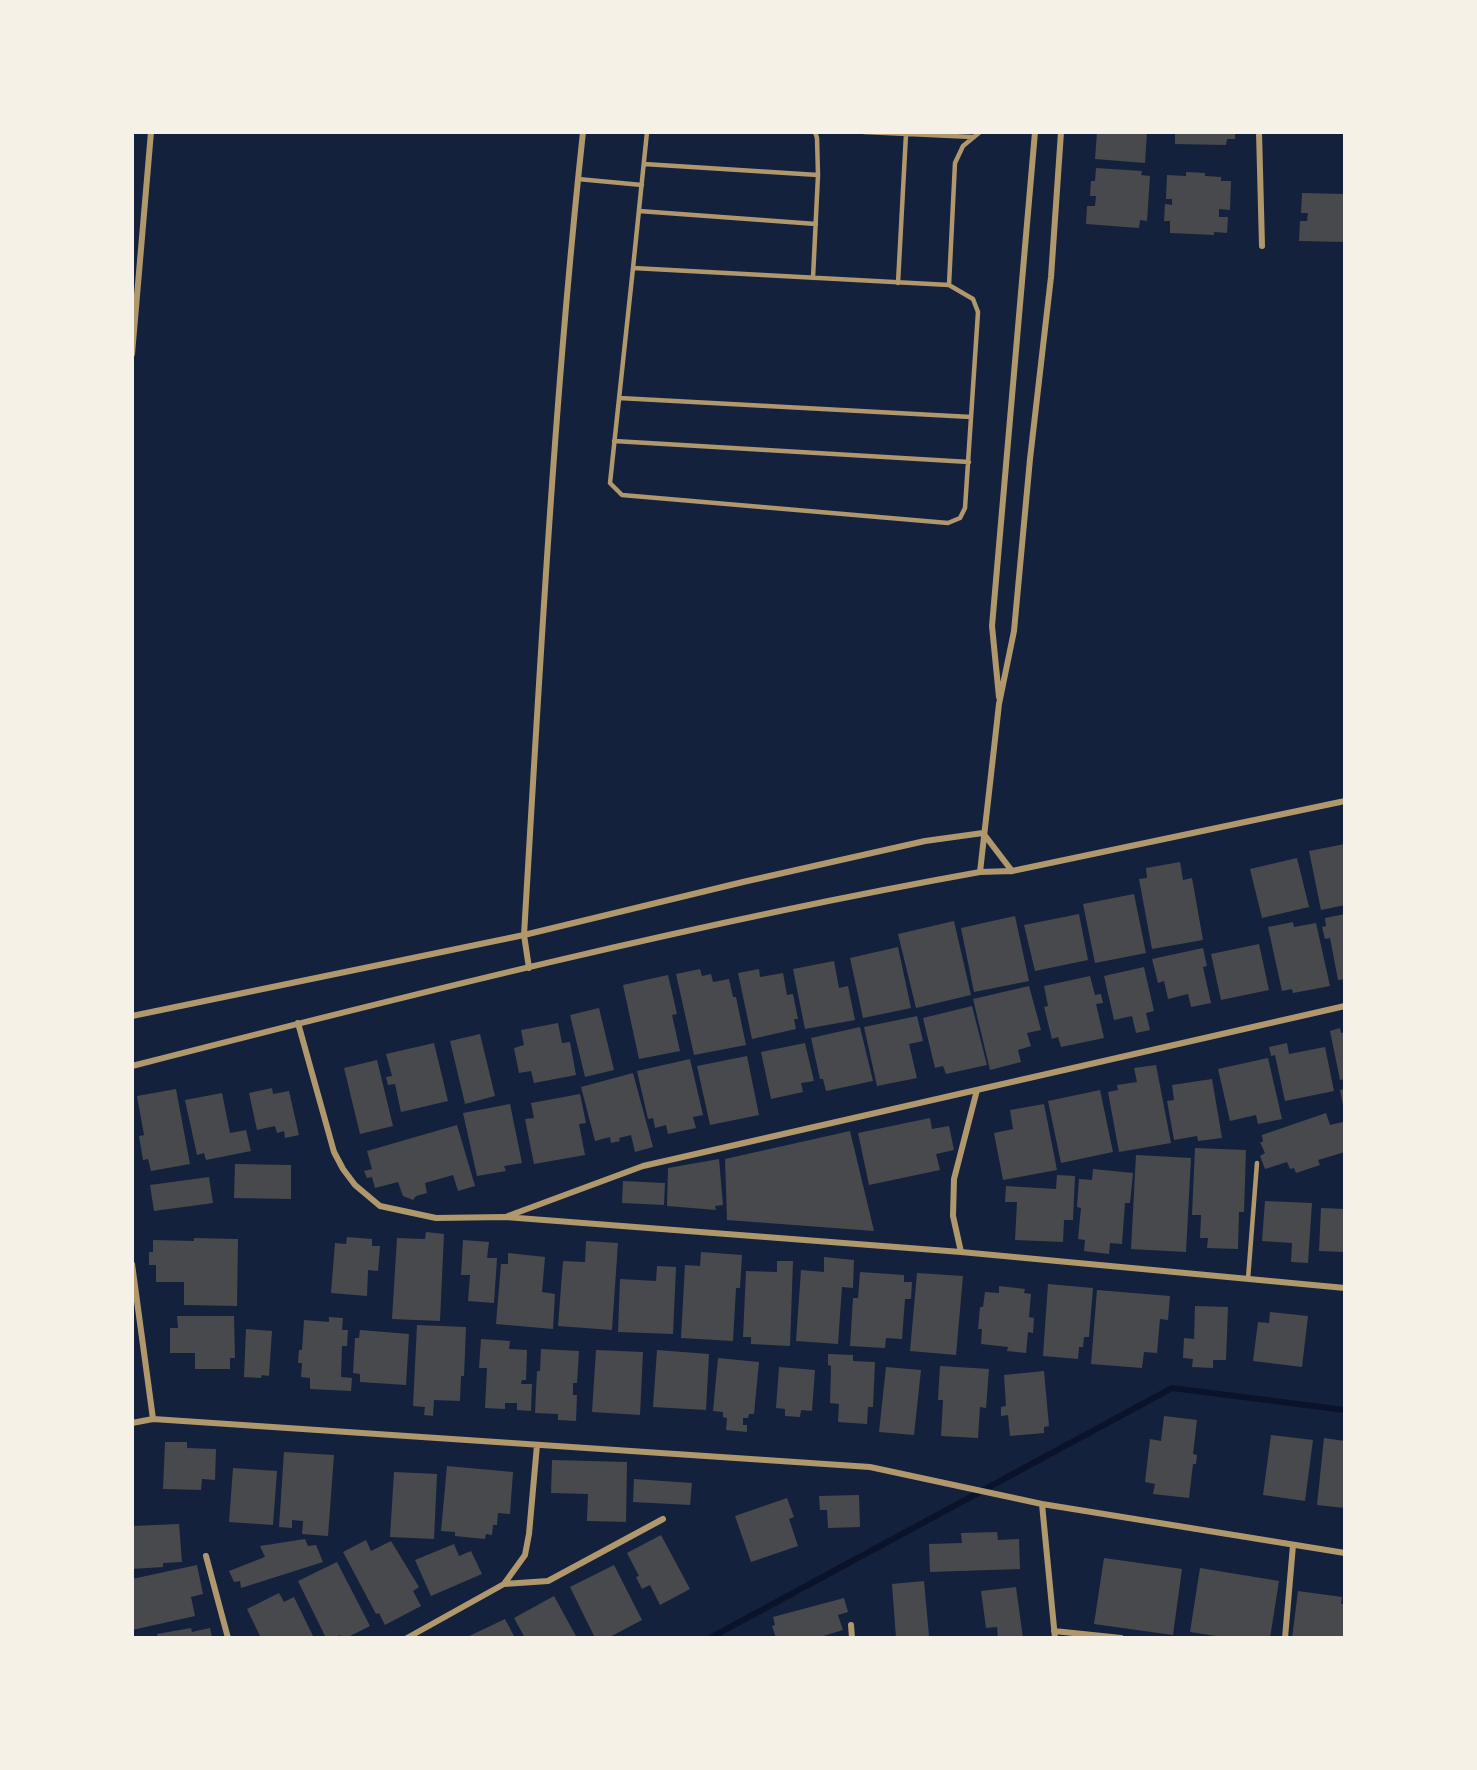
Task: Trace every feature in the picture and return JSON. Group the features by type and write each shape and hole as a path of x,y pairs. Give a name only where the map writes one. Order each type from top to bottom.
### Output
{"street":[{"path":"132,354 151,132"},
{"path":"530,968 524,935 545,580 560,377 583,132"},
{"path":"999,704 992,626 1035,132"},
{"path":"980,872 999,704 1014,630 1030,459 1051,277 1061,132"},
{"path":"1259,132 1262,246"},
{"path":"132,1066 298,1023 754,917 980,872 1012,871 1345,801"},
{"path":"133,1016 524,935 731,884 913,843 983,833"},
{"path":"983,833 1012,871"},
{"path":"505,1217 643,1166 1345,1006"},
{"path":"298,1023 334,1152 343,1169 367,1197 380,1206 436,1218 505,1217 962,1252 1345,1288"},
{"path":"962,1252 953,1216 954,1179 977,1090"},
{"path":"132,1264 153,1419"},
{"path":"132,1423 153,1419 870,1467 1042,1504 1345,1553"},
{"path":"407,1638 504,1584 525,1555 537,1445"},
{"path":"1042,1504 1055,1634 1121,1638"},
{"path":"504,1584 548,1581 663,1519"},
{"path":"1285,1638 1293,1545"},
{"path":"206,1556 228,1638"},
{"path":"851,1625 852,1638"}],"lane":[{"path":"633,268 949,285 973,299 978,312 965,508 960,518 948,523 622,495 610,483 647,132"},
{"path":"813,278 818,175 818,138 815,132"},
{"path":"864,132 973,137"},
{"path":"949,285 955,164 963,146 980,132"},
{"path":"898,283 906,134"},
{"path":"644,164 818,175"},
{"path":"578,179 642,185"},
{"path":"639,211 816,224"},
{"path":"619,398 971,417"},
{"path":"614,441 969,462"},
{"path":"1248,1279 1257,1163"}],"building":[{"path":"1097,132 1147,132 1145,163 1095,159"},
{"path":"1175,132 1231,132 1235,134 1235,139 1227,139 1226,145 1175,144"},
{"path":"1096,168 1142,171 1141,175 1150,176 1147,221 1140,220 1139,228 1086,224 1087,206 1095,206 1096,196 1090,196 1091,181 1095,181"},
{"path":"1186,172 1205,173 1205,176 1221,177 1221,181 1231,181 1230,210 1219,209 1219,217 1228,217 1227,233 1214,232 1214,235 1170,233 1170,221 1164,221 1165,204 1172,205 1172,199 1166,199 1167,175 1186,176"},
{"path":"1302,193 1345,194 1345,242 1299,241 1300,221 1307,221 1308,213 1301,213"},
{"path":"1345,844 1345,905 1321,910 1309,851"},
{"path":"1297,858 1309,907 1262,918 1250,869"},
{"path":"1180,862 1183,880 1192,878 1203,940 1152,949 1139,879 1147,878 1146,868"},
{"path":"1134,894 1146,953 1095,963 1083,904"},
{"path":"1079,914 1088,960 1035,971 1024,925"},
{"path":"1345,914 1345,979 1338,980 1330,938 1325,939 1322,927 1326,926 1325,918"},
{"path":"1015,916 1029,981 974,992 961,928"},
{"path":"954,921 971,995 916,1008 898,934"},
{"path":"1293,922 1294,927 1316,923 1330,986 1293,993 1292,989 1282,991 1268,927"},
{"path":"1259,944 1269,990 1221,1000 1211,954"},
{"path":"898,947 911,1008 863,1018 850,958"},
{"path":"1203,948 1207,966 1203,967 1211,1003 1191,1007 1188,994 1168,999 1164,981 1158,983 1152,959"},
{"path":"834,961 839,988 848,986 855,1020 805,1029 793,969"},
{"path":"1144,967 1154,1011 1146,1013 1150,1030 1136,1033 1132,1016 1114,1020 1104,976"},
{"path":"700,969 702,976 711,974 713,982 729,979 733,997 736,997 746,1045 694,1055 676,974"},
{"path":"759,969 760,977 783,973 787,995 793,994 798,1019 794,1019 796,1029 752,1039 738,973"},
{"path":"668,975 677,1014 672,1015 680,1051 639,1059 623,985"},
{"path":"1090,976 1095,995 1101,994 1103,1003 1096,1004 1104,1038 1061,1047 1058,1037 1052,1039 1044,1007 1048,1006 1044,986"},
{"path":"1029,986 1041,1030 1027,1033 1031,1046 1018,1050 1021,1062 990,1070 973,999"},
{"path":"972,1006 987,1065 946,1074 943,1066 935,1068 923,1018"},
{"path":"599,1008 614,1070 585,1077 570,1015"},
{"path":"917,1016 923,1041 909,1044 917,1078 877,1086 864,1027"},
{"path":"558,1023 562,1043 570,1042 576,1075 534,1083 531,1071 519,1073 514,1048 524,1045 521,1030"},
{"path":"860,1027 873,1081 826,1091 823,1079 820,1079 811,1038"},
{"path":"1340,1028 1341,1033 1345,1032 1345,1079 1340,1080 1330,1031"},
{"path":"480,1034 495,1096 465,1104 450,1041"},
{"path":"434,1043 448,1101 401,1112 395,1084 388,1085 386,1077 392,1076 386,1054"},
{"path":"805,1043 814,1081 801,1083 803,1092 771,1099 761,1052"},
{"path":"1287,1043 1289,1054 1325,1047 1334,1091 1285,1101 1275,1055 1271,1056 1269,1047"},
{"path":"747,1056 759,1115 710,1125 697,1066"},
{"path":"1268,1058 1282,1119 1258,1124 1256,1115 1230,1121 1218,1069"},
{"path":"690,1059 703,1115 693,1117 696,1128 668,1134 666,1125 655,1128 653,1118 648,1119 637,1071"},
{"path":"377,1060 393,1126 360,1134 344,1068"},
{"path":"1156,1065 1171,1143 1119,1152 1108,1092 1118,1090 1117,1085 1137,1082 1134,1068"},
{"path":"633,1073 653,1147 635,1152 631,1135 611,1143 610,1137 595,1141 581,1087"},
{"path":"1212,1079 1222,1138 1198,1141 1197,1136 1174,1140 1167,1101 1174,1100 1172,1085"},
{"path":"272,1088 273,1094 289,1091 299,1135 285,1138 284,1131 277,1133 275,1126 257,1130 249,1093"},
{"path":"176,1089 190,1164 151,1171 148,1159 143,1160 139,1136 144,1135 137,1096"},
{"path":"1345,1089 1345,1110 1344,1111 1340,1090"},
{"path":"1100,1090 1113,1152 1061,1163 1048,1101"},
{"path":"222,1093 230,1133 246,1130 251,1151 206,1160 204,1153 197,1155 185,1100"},
{"path":"580,1094 586,1123 579,1124 585,1155 534,1164 525,1119 534,1118 531,1103"},
{"path":"510,1104 522,1163 504,1166 506,1171 477,1176 463,1113"},
{"path":"1044,1104 1057,1170 1003,1180 994,1133 1013,1129 1010,1110"},
{"path":"1326,1113 1330,1125 1343,1122 1345,1152 1318,1160 1320,1165 1296,1173 1294,1168 1290,1169 1287,1162 1265,1169 1260,1156 1265,1153 1260,1142 1263,1142 1262,1135"},
{"path":"930,1118 932,1129 949,1126 954,1150 936,1154 940,1170 869,1185 858,1133"},
{"path":"457,1125 475,1186 458,1191 453,1175 425,1183 427,1193 416,1196 413,1200 403,1196 398,1182 375,1188 372,1177 367,1178 364,1171 372,1169 367,1151"},
{"path":"850,1131 874,1231 727,1220 725,1159"},
{"path":"1195,1148 1246,1150 1244,1212 1239,1212 1238,1249 1207,1248 1208,1238 1200,1238 1201,1215 1192,1215"},
{"path":"1136,1155 1191,1158 1186,1252 1131,1249"},
{"path":"719,1159 723,1205 715,1206 716,1210 667,1206 668,1168"},
{"path":"235,1164 291,1165 291,1199 234,1198"},
{"path":"1093,1169 1133,1173 1130,1203 1125,1203 1122,1244 1110,1243 1109,1254 1084,1251 1085,1240 1078,1239 1081,1208 1077,1207 1079,1179 1092,1180"},
{"path":"1057,1175 1075,1176 1073,1220 1064,1220 1063,1242 1015,1240 1017,1202 1005,1202 1006,1186 1056,1189"},
{"path":"209,1177 213,1203 154,1211 150,1185"},
{"path":"623,1181 665,1183 664,1205 622,1203"},
{"path":"1265,1201 1312,1203 1308,1263 1291,1262 1292,1243 1262,1241"},
{"path":"1321,1208 1345,1209 1345,1252 1319,1251"},
{"path":"426,1232 444,1234 440,1321 392,1319 397,1238 425,1239"},
{"path":"347,1237 372,1239 372,1246 380,1246 378,1271 368,1270 367,1296 331,1293 335,1243 346,1244"},
{"path":"194,1238 238,1239 237,1306 184,1305 184,1282 156,1282 156,1265 149,1265 149,1252 153,1252 153,1240 194,1241"},
{"path":"463,1240 489,1242 487,1258 497,1258 494,1303 468,1301 470,1275 461,1275"},
{"path":"586,1241 618,1243 612,1330 558,1326 563,1261 585,1262"},
{"path":"701,1252 742,1255 740,1288 736,1288 733,1341 681,1338 685,1265 700,1266"},
{"path":"508,1253 545,1257 542,1292 555,1294 553,1329 496,1324 501,1264 508,1264"},
{"path":"824,1257 854,1260 853,1288 842,1287 838,1344 796,1341 801,1270 824,1272"},
{"path":"777,1261 793,1261 790,1346 751,1344 751,1337 743,1337 746,1271 777,1272"},
{"path":"657,1266 676,1267 673,1334 618,1332 620,1279 656,1281"},
{"path":"860,1272 904,1275 904,1282 912,1282 911,1299 905,1299 902,1339 886,1338 885,1348 850,1346 853,1298 858,1298"},
{"path":"917,1273 963,1276 956,1355 910,1351"},
{"path":"1048,1284 1093,1288 1089,1337 1084,1337 1083,1347 1079,1347 1078,1359 1043,1356"},
{"path":"999,1286 1025,1289 1024,1293 1031,1294 1029,1317 1034,1318 1033,1333 1028,1332 1026,1353 1007,1351 1008,1347 981,1344 982,1329 978,1329 980,1307 983,1307 985,1292 999,1293"},
{"path":"1097,1290 1170,1296 1168,1320 1160,1319 1157,1353 1144,1352 1142,1368 1091,1364"},
{"path":"1195,1306 1228,1307 1226,1360 1213,1360 1213,1368 1192,1367 1193,1359 1183,1358 1184,1338 1194,1339"},
{"path":"1270,1312 1308,1316 1302,1367 1253,1361 1258,1322 1269,1323"},
{"path":"177,1316 234,1316 235,1358 230,1358 230,1369 195,1369 195,1353 170,1353 170,1328 178,1328"},
{"path":"329,1317 343,1318 342,1330 348,1330 347,1346 342,1346 341,1377 352,1378 351,1391 310,1389 310,1378 301,1377 302,1363 298,1363 299,1350 302,1350 304,1320 329,1322"},
{"path":"417,1325 466,1327 464,1376 461,1376 460,1401 434,1400 433,1416 424,1415 425,1407 413,1406"},
{"path":"246,1329 272,1331 269,1376 244,1377"},
{"path":"360,1330 409,1334 406,1385 360,1382 360,1374 353,1373 355,1338 359,1338"},
{"path":"481,1339 510,1341 509,1349 527,1350 526,1380 522,1380 521,1384 532,1384 531,1411 517,1410 517,1403 505,1403 505,1409 485,1408 487,1368 479,1368"},
{"path":"541,1349 579,1351 577,1383 573,1383 573,1395 577,1395 576,1421 558,1420 558,1414 535,1413 537,1371 540,1371"},
{"path":"596,1350 643,1352 640,1415 592,1412"},
{"path":"657,1350 709,1354 706,1410 653,1407"},
{"path":"828,1354 853,1355 853,1361 875,1362 873,1407 868,1407 867,1424 838,1422 839,1404 830,1403 831,1366 828,1365"},
{"path":"718,1358 759,1362 754,1414 743,1418 743,1425 747,1425 747,1432 726,1430 727,1418 723,1417 723,1412 713,1411"},
{"path":"940,1366 989,1369 986,1408 980,1407 978,1438 941,1436 943,1400 938,1400"},
{"path":"779,1367 815,1370 812,1411 801,1410 800,1417 785,1416 785,1409 776,1408"},
{"path":"886,1367 921,1370 914,1435 879,1432"},
{"path":"1044,1371 1049,1426 1044,1427 1044,1433 1010,1436 1008,1415 1001,1416 1001,1407 1006,1406 1004,1375"},
{"path":"1164,1416 1197,1420 1193,1454 1197,1455 1196,1464 1193,1464 1189,1498 1153,1494 1155,1484 1145,1482 1150,1439 1161,1441"},
{"path":"1271,1435 1313,1440 1305,1501 1263,1495"},
{"path":"1324,1438 1345,1441 1345,1508 1317,1505"},
{"path":"165,1442 187,1442 187,1448 216,1449 215,1480 202,1479 201,1490 163,1489"},
{"path":"284,1452 334,1455 328,1536 302,1534 303,1521 292,1520 292,1528 279,1527"},
{"path":"552,1460 627,1462 626,1522 587,1521 588,1494 551,1493"},
{"path":"447,1466 513,1472 510,1514 498,1513 497,1525 493,1525 492,1535 486,1534 485,1539 455,1536 455,1532 441,1531"},
{"path":"233,1468 277,1471 273,1525 229,1522"},
{"path":"394,1472 437,1474 434,1539 390,1537"},
{"path":"634,1479 692,1483 690,1505 633,1502"},
{"path":"859,1495 860,1527 828,1528 827,1510 820,1510 819,1496"},
{"path":"787,1498 794,1517 789,1519 798,1546 751,1562 735,1516"},
{"path":"179,1524 182,1562 163,1563 163,1567 132,1569 132,1526"},
{"path":"997,1532 998,1540 1019,1539 1020,1569 930,1572 929,1544 962,1543 961,1533"},
{"path":"661,1535 690,1589 660,1605 650,1585 642,1589 636,1577 639,1576 627,1553"},
{"path":"305,1539 308,1546 316,1545 323,1562 241,1588 240,1581 234,1582 229,1571 265,1557 260,1546"},
{"path":"366,1540 371,1551 391,1541 419,1587 413,1591 421,1606 385,1625 379,1613 376,1614 343,1552"},
{"path":"454,1544 459,1556 471,1551 482,1574 431,1596 415,1560"},
{"path":"1104,1558 1182,1569 1173,1635 1094,1624"},
{"path":"337,1562 370,1626 346,1638 340,1635 326,1638 298,1581"},
{"path":"197,1565 203,1594 191,1597 195,1616 132,1630 132,1579"},
{"path":"614,1565 642,1620 608,1638 595,1638 570,1587"},
{"path":"1200,1568 1279,1581 1270,1638 1229,1638 1190,1632"},
{"path":"924,1581 929,1636 896,1638 892,1584"},
{"path":"1016,1587 1023,1638 998,1638 997,1627 986,1628 981,1591"},
{"path":"1298,1591 1342,1597 1341,1604 1345,1604 1345,1638 1292,1638"},
{"path":"279,1593 284,1602 294,1597 313,1636 311,1638 261,1638 247,1609"},
{"path":"554,1596 577,1638 525,1638 514,1618"},
{"path":"844,1598 848,1612 838,1615 843,1630 821,1638 776,1638 772,1626 775,1625 773,1617"},
{"path":"505,1619 515,1638 465,1638"},
{"path":"191,1628 192,1632 210,1628 212,1638 158,1638 157,1634"}],"waterway":[{"path":"710,1638 1172,1388 1345,1410"}]}
